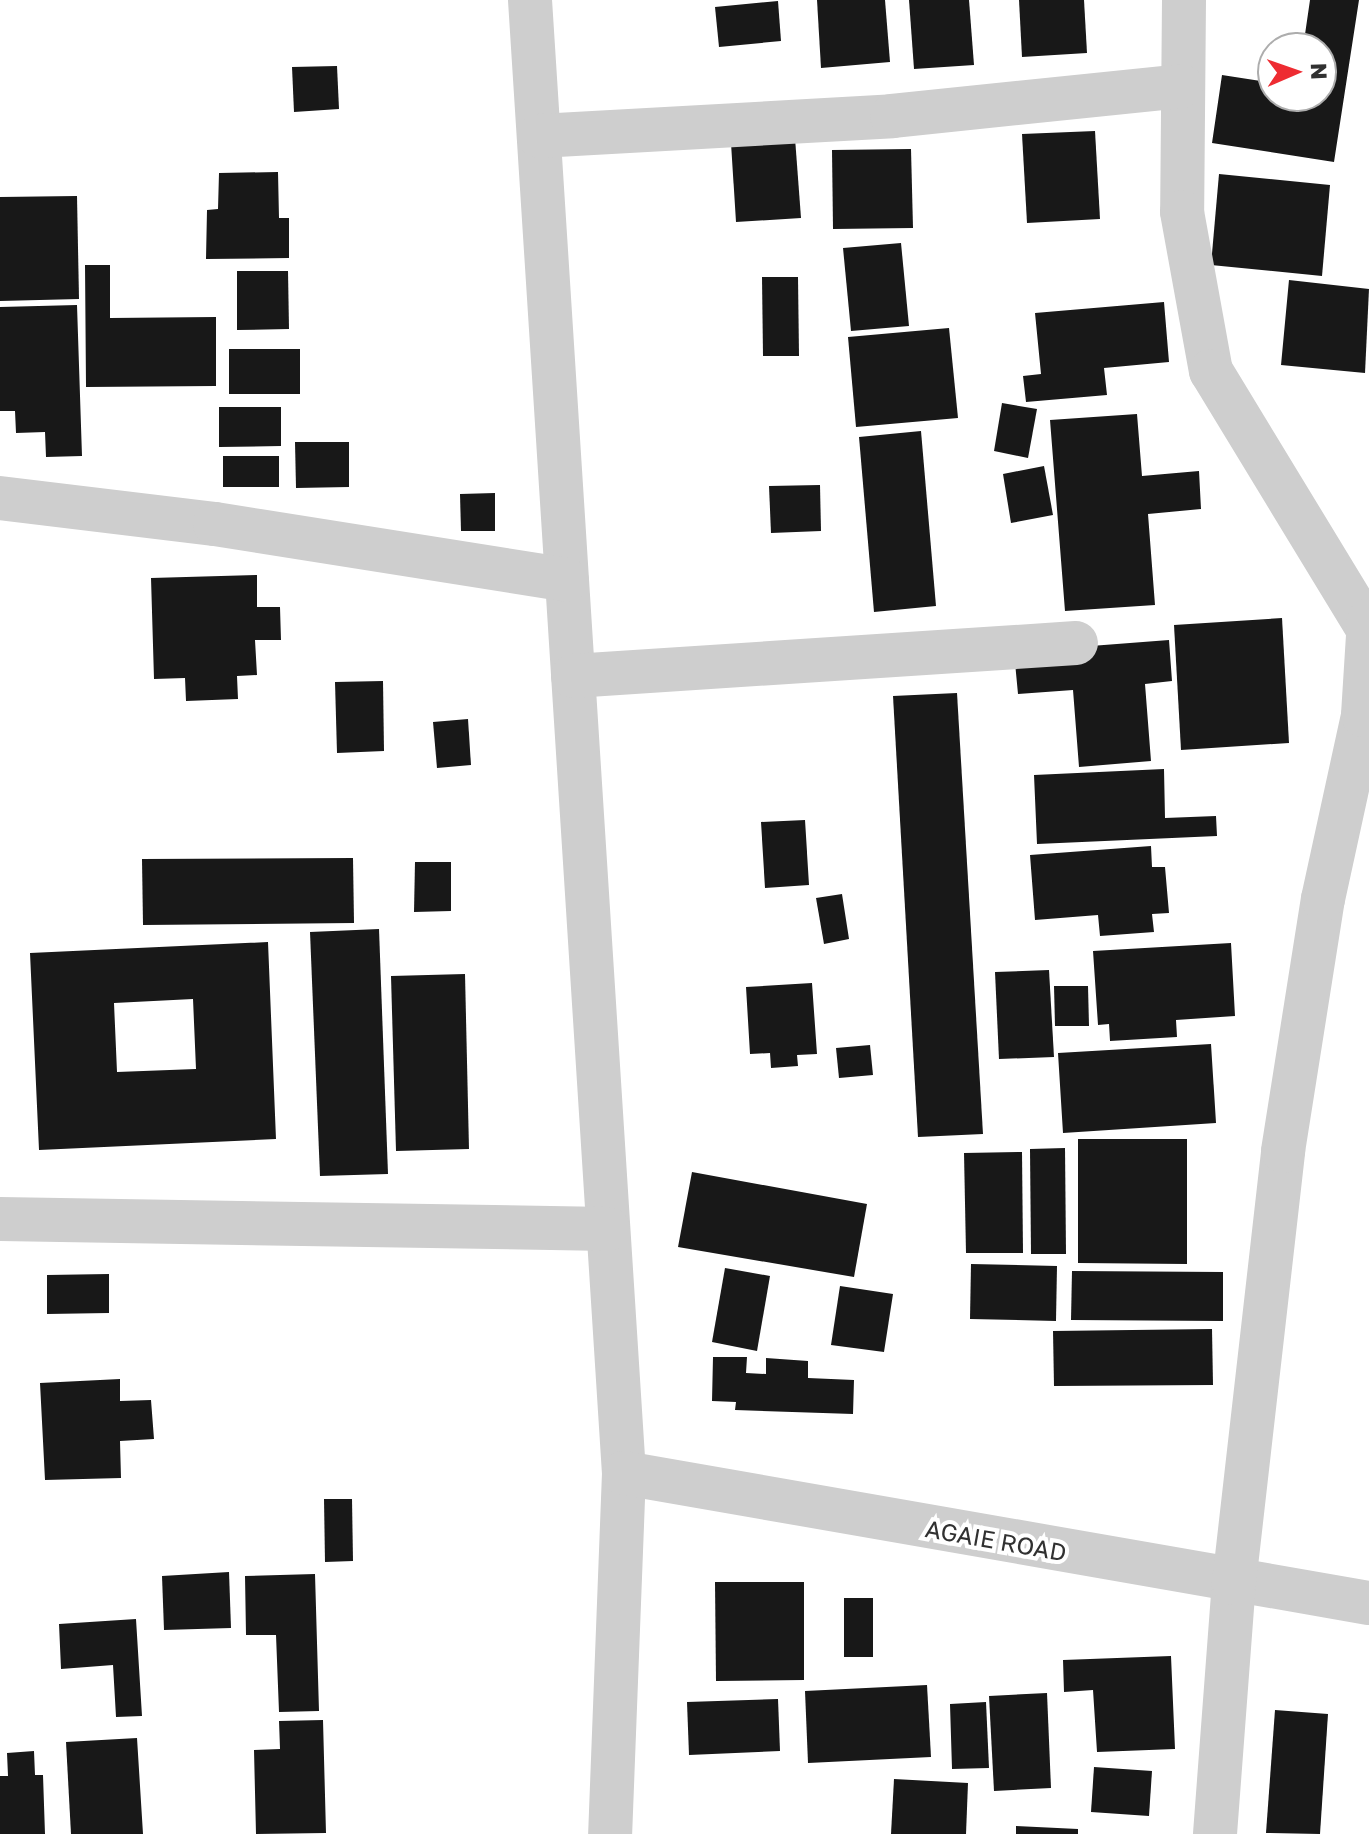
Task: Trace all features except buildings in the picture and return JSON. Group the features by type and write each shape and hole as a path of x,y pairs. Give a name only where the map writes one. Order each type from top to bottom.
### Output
{"street":[{"path":"530,0 624,1473 610,1834"},
{"path":"1184,0 1182,212 1211,371 1367,623 1363,715 1323,899 1283,1151 1234,1583 1215,1834"},
{"path":"539,136 892,116 1181,86"},
{"path":"0,498 215,524 567,580"},
{"path":"573,676 1076,643"},
{"path":"0,1219 608,1229"},
{"name":"AGAIE ROAD","path":"624,1473 1234,1583 1369,1603"}]}
